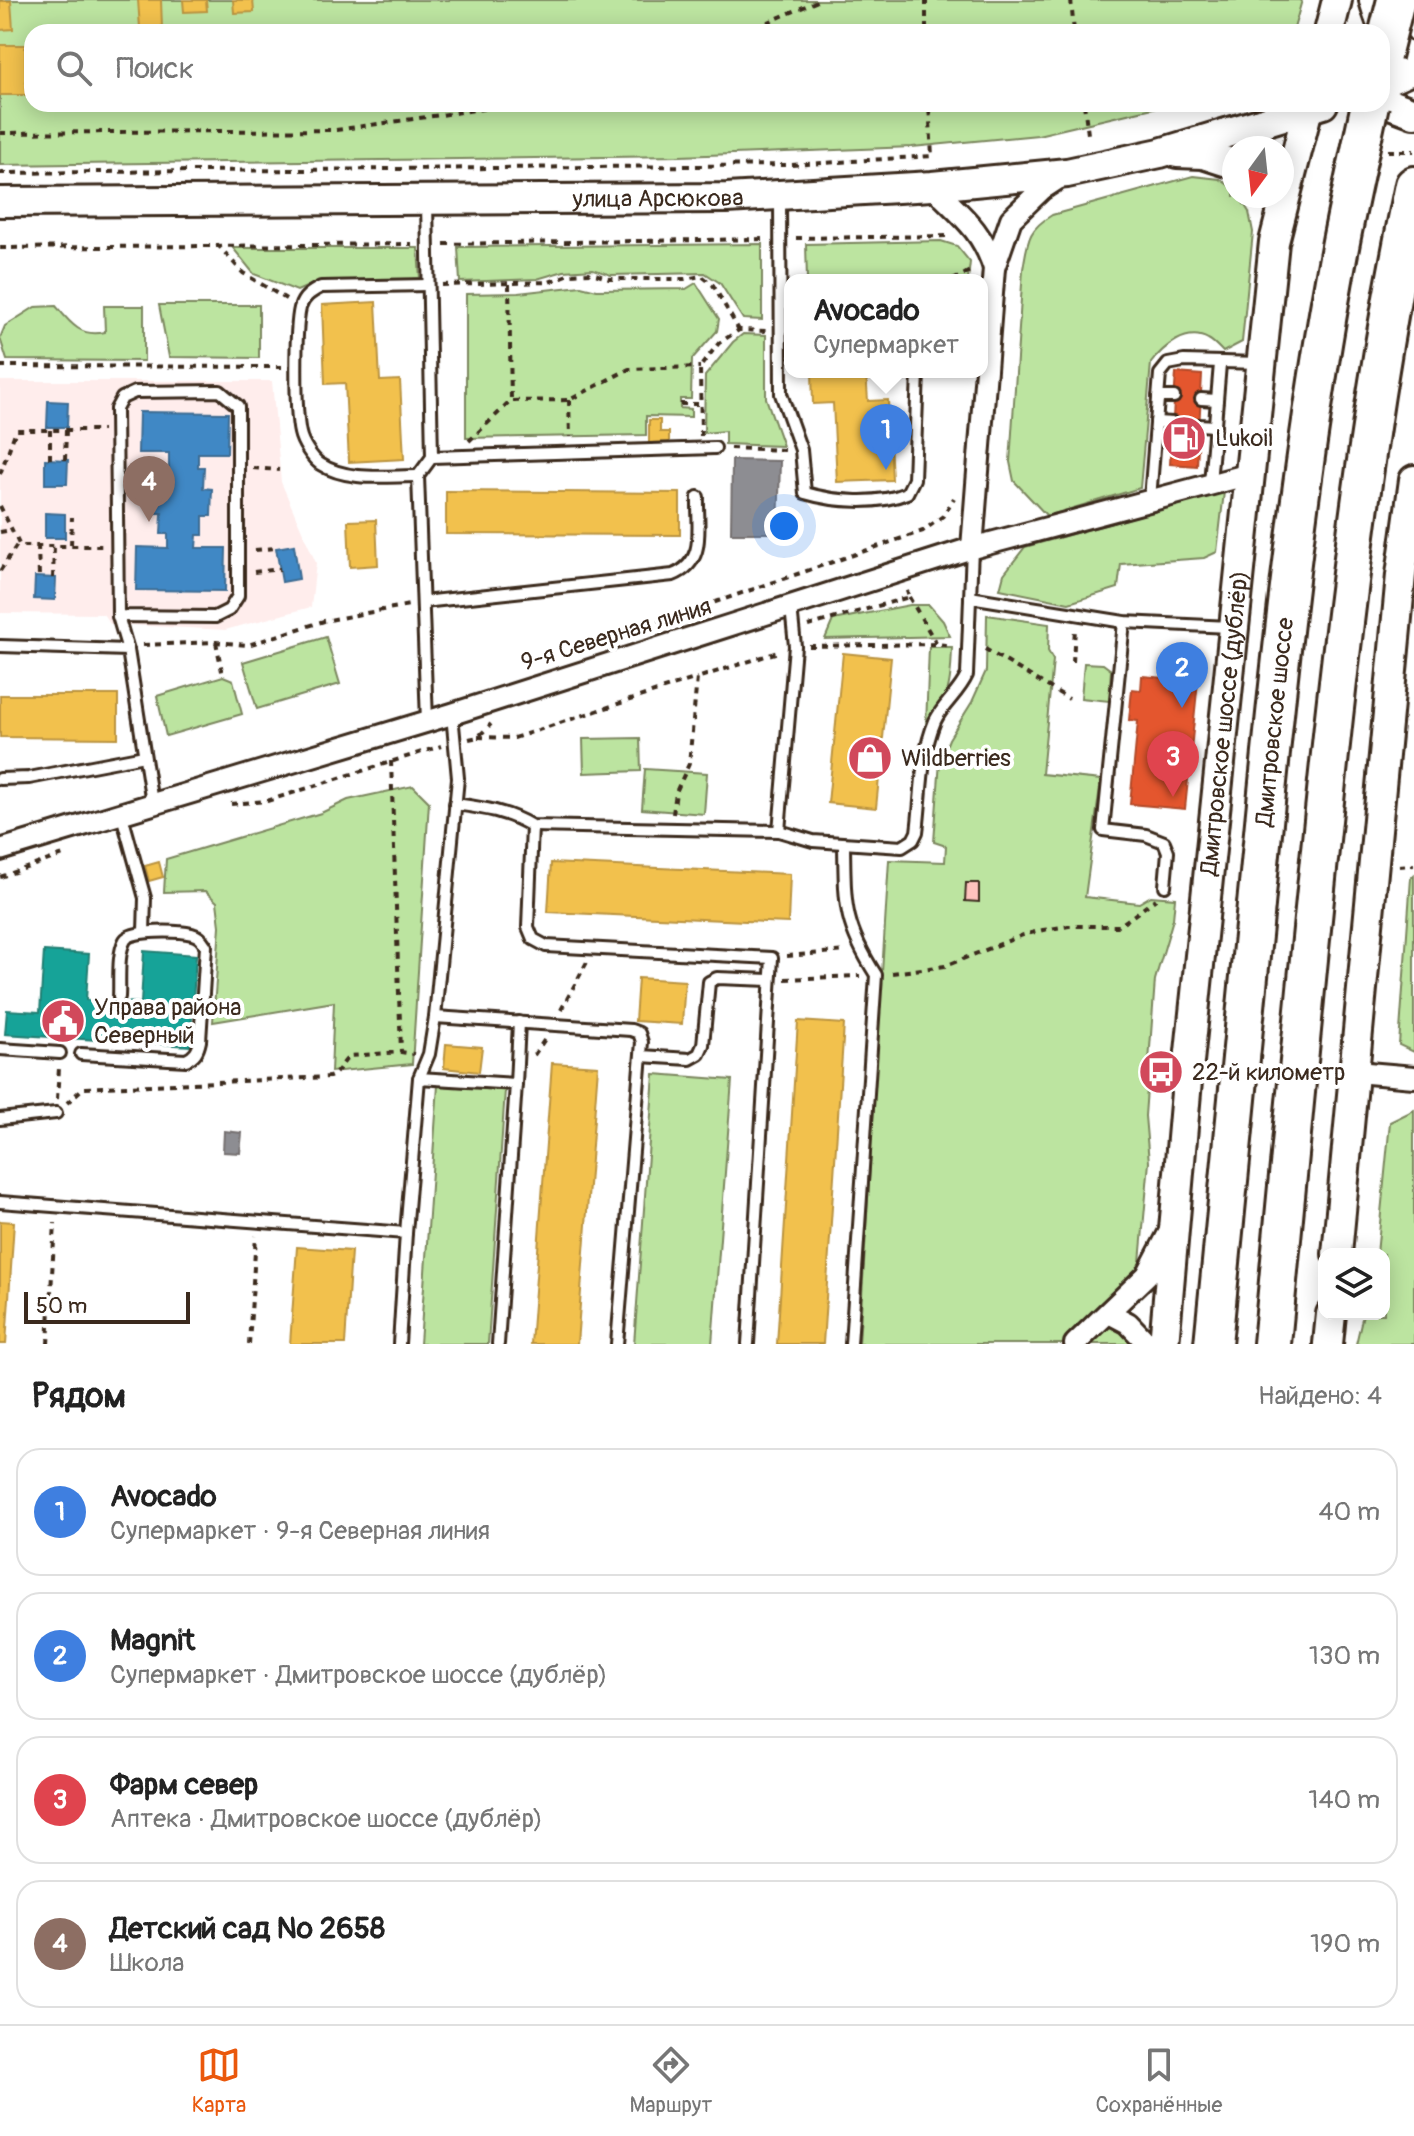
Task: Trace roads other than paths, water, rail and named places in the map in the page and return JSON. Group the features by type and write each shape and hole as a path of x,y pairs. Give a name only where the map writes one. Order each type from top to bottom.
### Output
{"highway":[{"path":"1390,24 1396,0"},
{"name":"Дмитровское шоссе","path":"1213,1344 1286,614 1315,393 1340,247 1368,112"},
{"path":"1272,1344 1313,910 1359,515 1392,297 1414,185"}],"street":[{"path":"1331,24 1337,0"},
{"path":"1374,0 1381,24"},
{"path":"1390,40 1397,51 1414,63"},
{"path":"1390,80 1414,69"},
{"path":"1390,104 1414,113"},
{"name":"улица Арсюкова","path":"0,202 780,197 1067,173 1160,153 1293,112"},
{"name":"Дмитровское шоссе (дублёр)","path":"1164,1344 1187,1081 1274,242 1311,112"},
{"path":"1160,153 1203,154 1222,160"},
{"path":"988,344 994,268 1011,219 1042,189 1067,173"},
{"path":"932,186 986,244 994,268"},
{"path":"1271,208 1274,242"},
{"path":"972,548 985,378"},
{"name":"9-я Северная линия","path":"0,850 452,714 972,548 1250,474"},
{"path":"1338,1248 1400,587 1414,480"},
{"path":"1356,1072 1414,1077"},
{"path":"1075,1344 1147,1275 1175,1220"},
{"path":"1109,1313 1128,1323 1148,1344"},
{"path":"1328,1344 1330,1320"}],"lane":[{"path":"780,197 784,286"},
{"path":"427,201 432,457 418,476 427,721"},
{"path":"418,476 353,476 335,472 318,462 300,435 297,367 300,308 307,295 321,287 428,285"},
{"path":"784,315 781,394 801,450 805,493 824,499 892,500 907,493 914,479 918,378"},
{"path":"1150,499 1160,374 1168,364 1184,361 1262,363"},
{"path":"1210,483 1220,364"},
{"path":"118,616 215,617 229,610 238,596 238,406 220,391 135,392 122,398 116,409 118,616 127,648 152,803"},
{"path":"1158,397 1174,397"},
{"path":"1201,399 1217,400"},
{"path":"1156,422 1173,423"},
{"path":"1199,425 1215,426"},
{"path":"432,457 715,448"},
{"path":"423,602 673,575 684,571 697,555 698,497"},
{"path":"455,804 492,808 515,815 532,826 779,831 813,841 902,847 913,840 919,813 923,760 936,719 962,687 967,675 972,548"},
{"path":"970,597 1124,622 1234,628"},
{"path":"779,831 795,646 791,607"},
{"path":"1124,622 1103,830 1146,835 1164,842 1168,852 1165,886"},
{"path":"0,646 127,648"},
{"path":"399,1344 419,1078 429,1054 435,1017 458,778 452,714"},
{"path":"0,779 29,778 144,756"},
{"path":"121,812 145,898 144,932"},
{"path":"532,826 528,927 533,939 546,946 772,958 748,1344"},
{"path":"844,845 845,907 860,950 876,975 851,1344"},
{"path":"81,1054 186,1060 198,1051 206,946 201,938 192,934 144,932 128,936 122,945 119,997"},
{"path":"641,1056 690,1059 699,1054 703,1045 709,982 717,978 770,980"},
{"path":"435,1017 639,1033 642,1042 617,1344"},
{"path":"498,1344 519,1022"},
{"path":"0,1049 60,1053"},
{"path":"419,1078 516,1084"},
{"path":"0,1119 56,1113"},
{"path":"0,1202 406,1233"}],"place":[{"name":"Lukoil","path":"1184,438"},
{"name":"Avocado","path":"886,470"},
{"name":"Детский сад № 2658","path":"149,522"},
{"name":"Magnit","path":"1182,708"},
{"name":"Wildberries","path":"870,758"},
{"name":"Фарм север","path":"1173,797"},
{"name":"Управа района Северный","path":"63,1021"},
{"name":"22-й километр","path":"1161,1072"}]}
